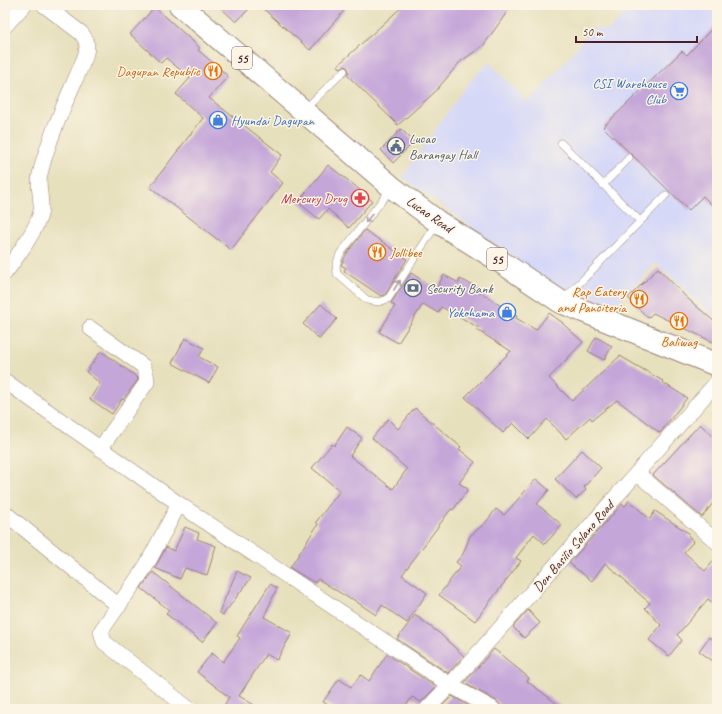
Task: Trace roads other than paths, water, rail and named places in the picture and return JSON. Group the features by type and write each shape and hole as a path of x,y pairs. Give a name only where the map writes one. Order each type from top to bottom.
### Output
{"highway":[{"name":"Lucao Road","path":"180,5 393,188 438,222 561,302 717,365"}],"street":[{"path":"5,26 24,5"},
{"path":"5,273 40,220 42,202 39,186 39,175 53,132 85,57 87,47 86,39 81,33 44,5"},
{"path":"90,328 143,366 147,382 100,449"},
{"path":"5,381 179,504 450,685 493,709"},
{"name":"Don Basilio Solano Road","path":"427,709 450,685 717,382"},
{"path":"637,473 717,542"},
{"path":"179,504 146,566 101,632 104,642 189,709"},
{"path":"5,513 119,606"}],"lane":[{"path":"303,110 344,71"},
{"path":"561,143 640,221"},
{"path":"603,185 629,158"},
{"path":"393,188 340,254 336,265 337,274 367,300 378,302 388,299 438,222"},
{"path":"561,302 666,195"}],"place":[{"name":"Dagupan Republic","path":"213,71"},
{"name":"CSI Warehouse Club","path":"679,91"},
{"name":"Hyundai Dagupan","path":"218,120"},
{"name":"Lucao Barangay Hall","path":"396,146"},
{"name":"Mercury Drug","path":"360,198"},
{"name":"Jollibee","path":"377,252"},
{"name":"Security Bank","path":"413,288"},
{"name":"Rap Eatery and Panciteria","path":"639,299"},
{"name":"Yokohama","path":"507,312"},
{"name":"Baliwag","path":"679,321"}]}
